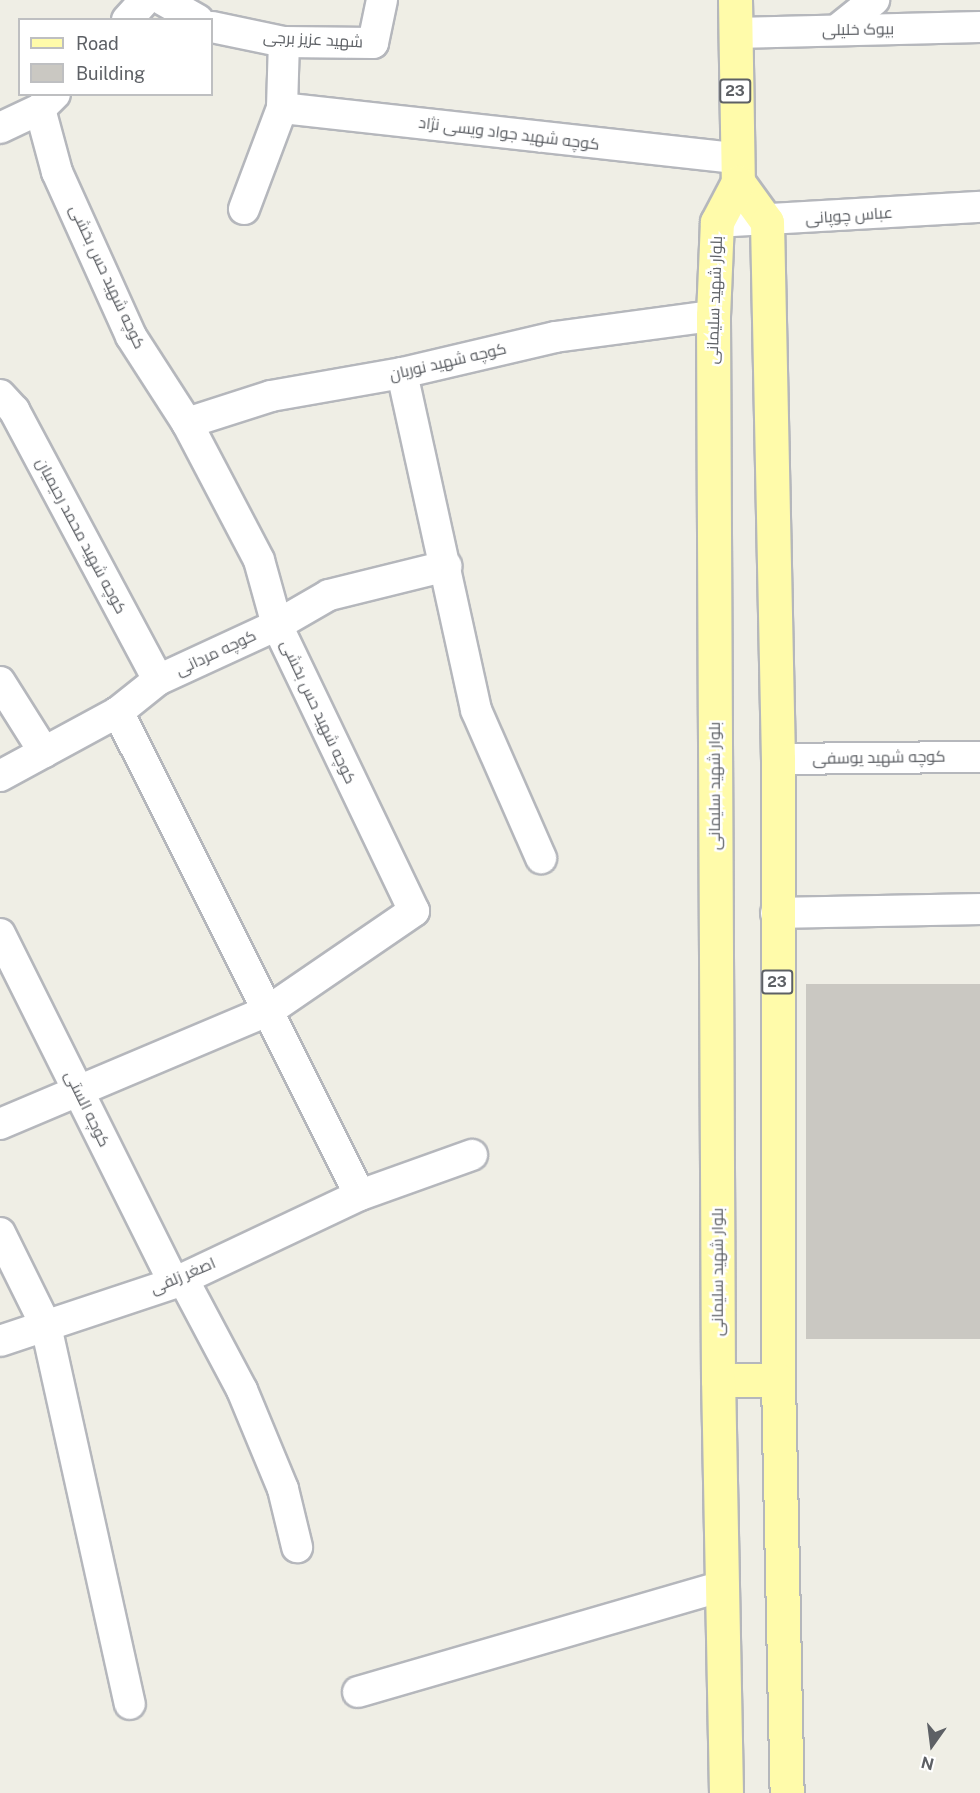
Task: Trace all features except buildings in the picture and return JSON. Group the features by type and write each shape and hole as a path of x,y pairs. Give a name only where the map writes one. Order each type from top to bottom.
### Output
{"main road":[{"name":"23","path":"735,0 737,170"},
{"path":"737,170 767,222"},
{"name":"بلوار شهید سلیمانی","path":"726,1793 718,1380 713,316 717,222 737,170"},
{"name":"23","path":"767,222 778,759 776,913 778,1380 787,1793"},
{"path":"718,1380 778,1380"}],"street":[{"path":"129,18 145,0"},
{"path":"163,0 194,18"},
{"name":"شهید عزیز برجی","path":"213,27 284,42 373,44 382,0"},
{"path":"837,30 874,0"},
{"name":"بیوک خلیلی","path":"735,33 980,27"},
{"path":"244,209 282,108 284,42"},
{"path":"0,128 48,102"},
{"name":"کوچه شهید حس بخشی","path":"0,1124 268,1011 414,911 277,625 259,560 187,423 131,336 57,172 48,102"},
{"name":"کوچه شهید جواد ویسی نژاد","path":"282,108 737,170"},
{"name":"عباس چوپانی","path":"717,222 767,222 980,207"},
{"name":"کوچه شهید نوریان","path":"187,423 271,396 402,373 555,337 713,316"},
{"path":"402,373 476,710 541,858"},
{"name":"کوچه شهید محمد رحیمیان","path":"0,395 14,410 158,680"},
{"name":"کوچه مردانی","path":"0,776 118,712 158,680 277,625 329,595 446,566"},
{"path":"0,682 44,752"},
{"path":"118,712 360,1195"},
{"name":"کوچه شهید یوسفی","path":"778,759 980,757"},
{"path":"776,913 980,909"},
{"name":"کوچه الستی","path":"0,934 78,1092 178,1281 242,1390 283,1489 297,1547"},
{"name":"اصغر زلفی","path":"0,1341 178,1281 360,1195 472,1155"},
{"path":"0,1233 46,1326 130,1704"},
{"path":"358,1692 722,1586"}]}
